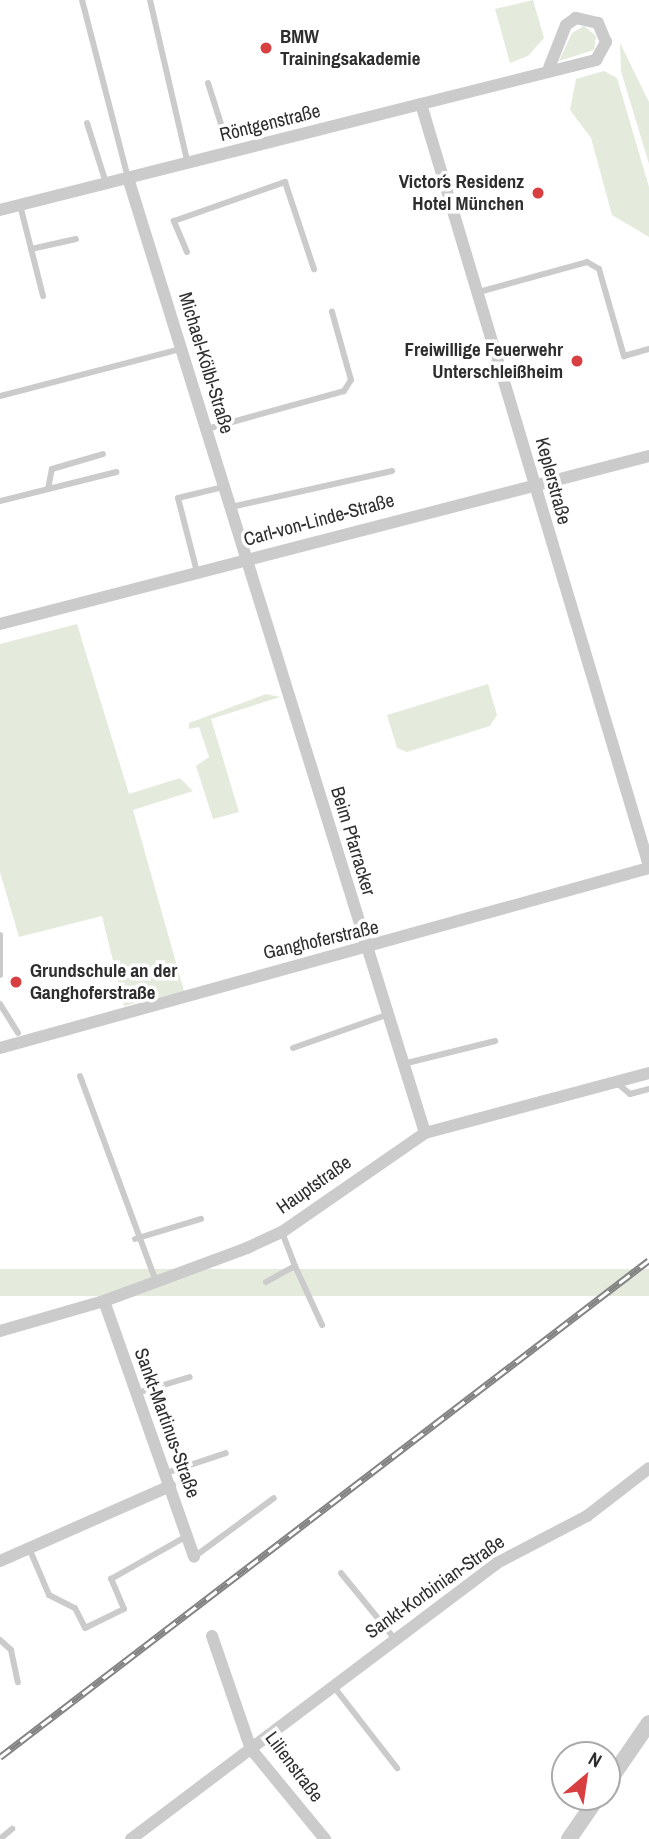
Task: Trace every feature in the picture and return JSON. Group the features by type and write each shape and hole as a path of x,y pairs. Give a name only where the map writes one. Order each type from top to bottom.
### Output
{"street":[{"name":"Röntgenstraße","path":"0,210 421,104 549,68 596,60 606,41 598,23 587,17 566,25 549,68"},
{"name":"Keplerstraße","path":"421,104 649,867"},
{"name":"Michael-Kölbl-Straße","path":"128,177 249,559"},
{"name":"Carl-von-Linde-Straße","path":"0,624 649,456"},
{"name":"Beim Pfarracker","path":"249,559 401,1065 425,1133"},
{"name":"Ganghoferstraße","path":"0,1048 368,949 649,867"},
{"name":"Hauptstraße","path":"0,1329 104,1301 282,1232 425,1133 649,1073"},
{"name":"Sankt-Martinus-Straße","path":"104,1301 194,1557"},
{"name":"Sankt-Korbinian-Straße","path":"131,1839 394,1638 504,1558 587,1516 649,1468"},
{"path":"0,1561 170,1486"},
{"name":"Lilienstraße","path":"212,1636 251,1749 325,1839"},
{"path":"621,1764 649,1723"},
{"path":"569,1839 588,1811"}],"lane":[{"path":"82,0 128,177"},
{"path":"150,0 188,164"},
{"path":"208,83 221,124"},
{"path":"87,123 106,183"},
{"path":"187,252 174,221 285,182 314,270"},
{"path":"20,205 43,296"},
{"path":"31,249 76,239"},
{"path":"479,292 587,262 599,269 624,356 649,349"},
{"path":"207,429 344,391 351,380 332,312"},
{"path":"0,396 182,349"},
{"path":"48,489 52,469 103,454"},
{"path":"231,507 391,471"},
{"path":"0,501 116,472"},
{"path":"197,572 178,498 225,486"},
{"path":"0,934 0,975"},
{"path":"0,1004 18,1033"},
{"path":"293,1048 386,1015"},
{"path":"401,1065 495,1041"},
{"path":"80,1076 125,1188 118,1193 156,1283"},
{"path":"615,1082 629,1094 649,1089"},
{"path":"135,1238 201,1219"},
{"path":"282,1232 322,1325"},
{"path":"266,1282 295,1266"},
{"path":"137,1393 190,1377"},
{"path":"166,1473 226,1453"},
{"path":"194,1557 274,1497"},
{"path":"29,1548 49,1595 75,1608 86,1628 124,1609 111,1579 187,1536"},
{"path":"341,1573 394,1638"},
{"path":"0,1640 11,1650 18,1682"},
{"path":"333,1685 397,1768"},
{"path":"0,1839 12,1829"}],"shaded area":[{"path":"533,0 544,38 528,56 510,63 495,9"},
{"path":"584,26 596,36 594,50 559,61 572,33"},
{"path":"620,43 649,102 649,164 621,71"},
{"path":"604,71 617,78 649,187 649,237 612,215 591,138 570,110 576,79"},
{"path":"77,624 129,794 180,778 193,791 133,810 184,991 124,1006 102,916 19,937 0,872 0,644"},
{"path":"488,684 497,715 490,726 407,752 397,748 387,715"},
{"path":"266,694 280,697 211,719 239,812 213,819 196,766 209,757 199,727 189,729 189,723"},
{"path":"0,1269 649,1269 649,1296 0,1296"}],"railway":[{"path":"0,1757 649,1260"}],"place":[{"name":"BMW Trainingsakademie","path":"266,48"},
{"name":"Victor´s Residenz Hotel München","path":"538,193"},
{"name":"Freiwillige Feuerwehr Unterschleißheim","path":"577,361"},
{"name":"Grundschule an der Ganghoferstraße","path":"16,982"}]}
